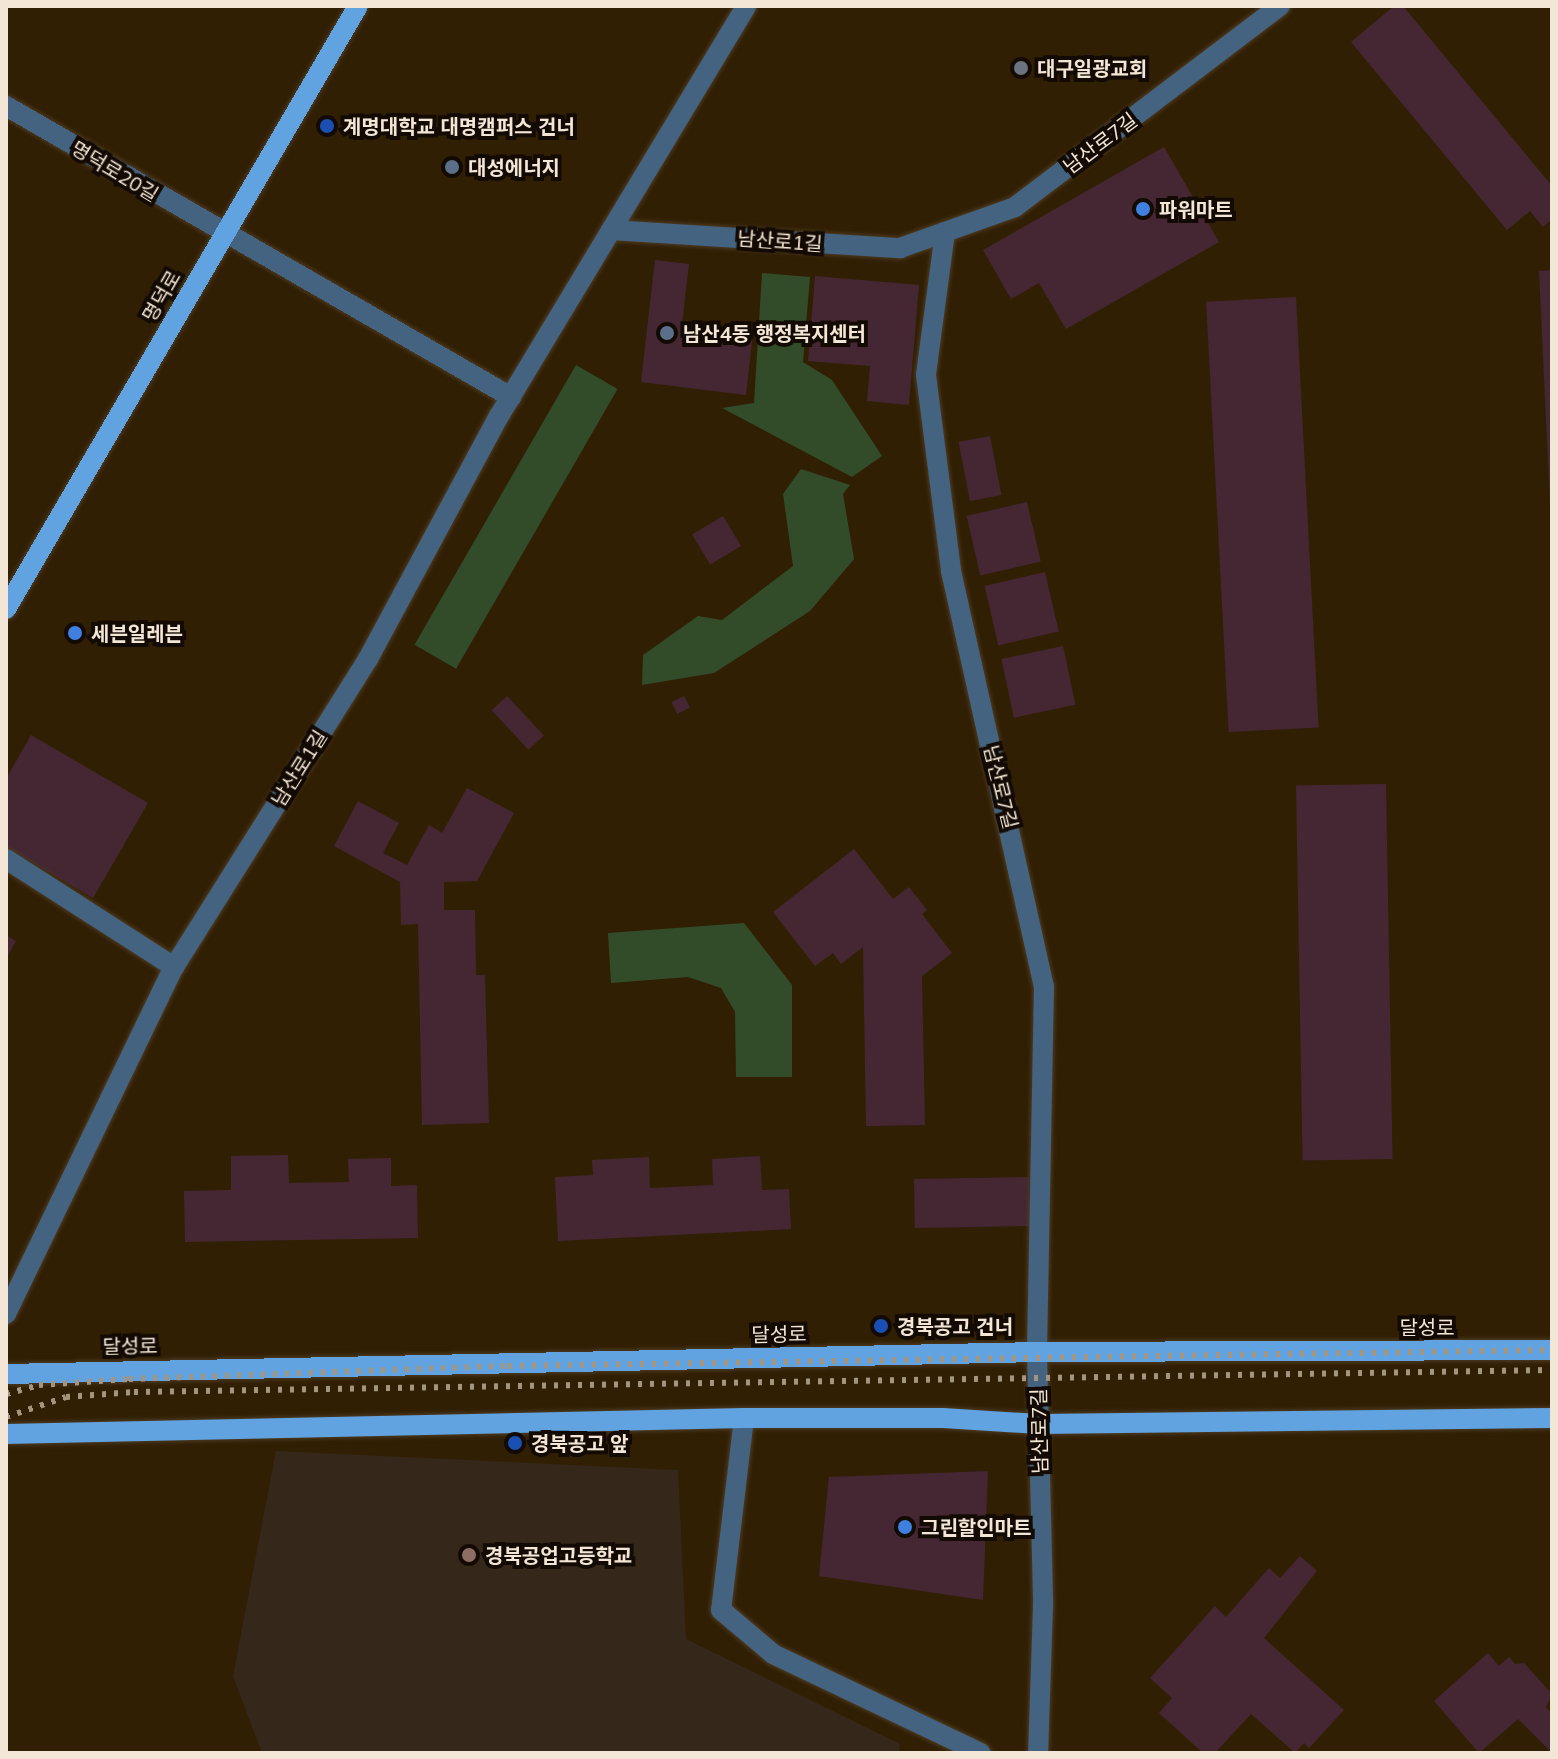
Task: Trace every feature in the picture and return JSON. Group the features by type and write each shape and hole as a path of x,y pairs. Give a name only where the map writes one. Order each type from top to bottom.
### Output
{"main road":[{"name":"명덕로","path":"6,609 358,6"},
{"name":"달성로","path":"6,1374 1037,1352 1552,1350"},
{"path":"6,1434 744,1418 943,1418 1039,1424 1552,1418"}],"street":[{"name":"남산로1길","path":"6,1314 174,967 368,659 511,397 746,6"},
{"name":"남산로7길","path":"1038,1753 1043,1606 1037,1352 1044,986 947,541 926,375 945,232 1015,207 1280,6"},
{"name":"명덕로20길","path":"6,106 224,236 511,397"},
{"name":"남산로1길","path":"611,230 900,248 945,232"},
{"path":"6,859 174,967"},
{"path":"744,1418 721,1610 773,1654 981,1753"}],"shaded area":[{"name":"경북공업고등학교","path":"276,1451 678,1470 686,1639 900,1744 899,1753 262,1753 233,1676"}],"green space":[{"path":"762,273 810,277 803,362 832,380 882,456 852,477 722,408 754,403"},
{"path":"576,365 618,389 456,669 415,645"},
{"path":"801,469 850,485 843,494 854,559 810,611 714,673 642,685 643,655 698,616 722,620 793,566 783,494"},
{"path":"744,923 792,985 792,1077 736,1077 735,1012 721,988 688,977 611,983 608,933"}],"building":[{"path":"1394,6 1403,6 1552,186 1552,219 1543,227 1530,211 1507,230 1351,42"},
{"path":"1164,147 1219,242 1066,329 1039,283 1011,299 983,250"},
{"path":"655,260 689,264 681,332 752,341 746,395 641,382"},
{"path":"1552,270 1552,505 1550,505 1539,271"},
{"path":"815,276 919,285 909,405 867,401 870,366 808,361"},
{"path":"1296,297 1319,727 1229,732 1206,302"},
{"path":"990,436 1001,495 970,501 959,442"},
{"path":"1027,502 1041,561 980,575 967,516"},
{"path":"723,516 741,546 710,565 692,535"},
{"path":"1045,572 1059,631 998,645 985,586"},
{"path":"1063,646 1075,705 1014,718 1001,659"},
{"path":"507,696 544,735 528,750 492,710"},
{"path":"684,696 690,708 677,714 672,702"},
{"path":"31,735 148,803 93,898 6,847 6,779"},
{"path":"1386,784 1393,1159 1303,1161 1296,786"},
{"path":"467,788 514,813 477,881 444,882 444,910 475,910 476,975 485,975 489,1123 422,1125 418,924 401,925 400,882 334,846 358,801 399,823 383,853 407,865 429,825 442,833"},
{"path":"854,849 893,899 909,887 927,910 922,914 952,953 922,976 925,1125 866,1126 863,947 841,964 833,953 815,966 773,912"},
{"path":"6,935 16,941 6,959"},
{"path":"288,1155 289,1183 349,1182 348,1159 391,1158 391,1186 417,1185 418,1238 185,1242 184,1191 231,1190 231,1156"},
{"path":"760,1156 762,1190 789,1189 791,1229 558,1241 555,1177 593,1175 592,1160 649,1157 650,1188 713,1185 712,1159"},
{"path":"1029,1177 1030,1226 915,1228 914,1179"},
{"name":"그린할인마트","path":"988,1471 983,1600 819,1576 829,1477"},
{"path":"1300,1556 1317,1571 1264,1638 1344,1710 1309,1748 1304,1743 1295,1753 1251,1714 1215,1753 1203,1753 1159,1713 1172,1698 1150,1678 1215,1606 1226,1617 1269,1568 1280,1578"},
{"path":"1488,1653 1499,1666 1509,1657 1515,1664 1524,1663 1552,1694 1546,1707 1552,1714 1552,1753 1518,1719 1479,1753 1434,1701"}],"railway":[{"path":"6,1394 39,1385 129,1379 508,1366 1552,1350"},
{"path":"6,1417 66,1397 134,1392 1552,1370"}],"place":[{"name":"대구일광교회","path":"1021,68"},
{"name":"계명대학교 대명캠퍼스 건너","path":"327,126"},
{"name":"대성에너지","path":"452,167"},
{"name":"파워마트","path":"1143,209"},
{"name":"남산4동 행정복지센터","path":"667,333"},
{"name":"세븐일레븐","path":"75,633"},
{"name":"경북공고 건너","path":"881,1326"},
{"name":"경북공고 앞","path":"515,1443"},
{"name":"그린할인마트","path":"905,1527"},
{"name":"경북공업고등학교","path":"469,1555"}]}
